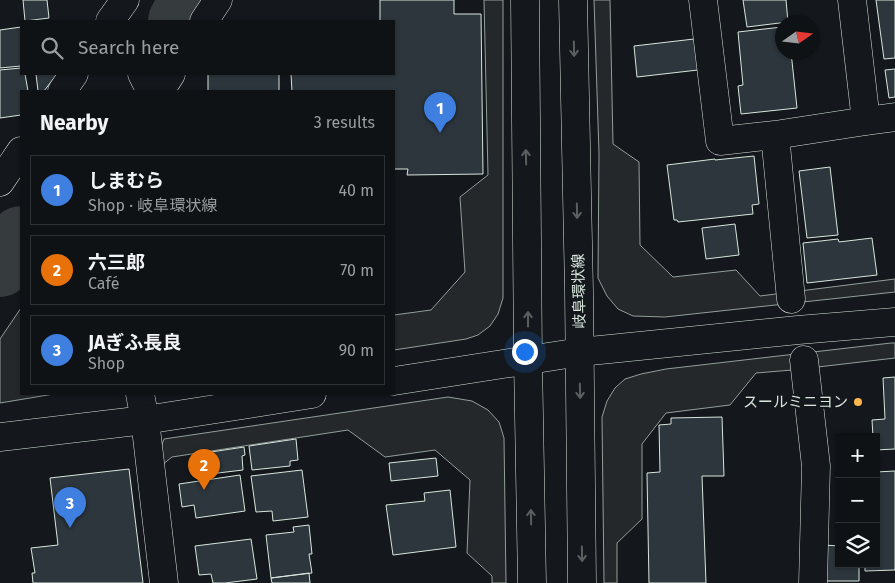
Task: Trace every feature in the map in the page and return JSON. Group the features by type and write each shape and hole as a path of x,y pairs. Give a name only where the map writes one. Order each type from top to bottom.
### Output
{"street":[{"path":"205,20 218,0"},
{"path":"525,0 532,583"},
{"name":"岐阜環状線","path":"573,0 580,352 582,583"},
{"path":"703,0 720,141 895,117"},
{"path":"852,0 866,121"},
{"path":"63,90 73,75"},
{"path":"775,134 791,299"},
{"path":"0,182 20,152"},
{"path":"395,381 580,352 895,322"},
{"path":"804,360 816,466 813,583"},
{"path":"140,395 164,583"},
{"path":"0,437 144,420 306,395"}],"shaded area":[{"path":"484,0 503,0 503,298 498,314 490,326 478,335 466,339 395,350 395,315 431,310 465,272 460,197 488,175"},
{"path":"594,0 610,0 613,144 639,162 640,245 673,277 736,270 760,296 895,279 895,292 665,317 633,316 618,309 607,296 598,278 599,153"},
{"path":"20,309 20,395 48,395 0,403 0,339"},
{"path":"895,343 895,358 756,373 730,405 666,413 642,444 642,519 617,543 617,583 604,583 602,417 607,401 615,388 625,379 666,369"},
{"path":"448,397 472,401 488,410 499,422 504,438 506,583 492,583 492,576 467,553 470,480 435,450 385,457 348,430 172,457 162,465 161,447 164,439"}],"building":[{"path":"23,0 47,0 49,18 25,20"},
{"path":"380,0 454,0 454,14 481,14 483,174 407,175 408,169 395,169 395,90 292,90 291,75 395,75 395,20 380,20"},
{"path":"743,0 786,0 787,15 775,15 775,24 747,27"},
{"path":"876,0 895,0 895,58 884,59"},
{"path":"20,27 20,66 0,68 0,30"},
{"path":"775,28 775,60 792,60 797,108 741,114 738,86 743,85 738,32"},
{"path":"694,39 698,70 637,77 634,46"},
{"path":"20,68 20,75 25,75 28,90 20,90 20,115 0,118 0,70"},
{"path":"895,69 895,97 889,98 885,70"},
{"path":"36,75 56,75 45,90 38,90"},
{"path":"208,75 279,75 279,90 208,90"},
{"path":"754,156 759,204 752,205 753,214 678,222 674,220 667,165"},
{"path":"830,167 838,235 807,238 799,171"},
{"path":"735,224 739,255 706,259 702,228"},
{"path":"872,238 877,275 807,283 803,243 838,239 839,242"},
{"path":"895,377 895,449 880,450 880,433 873,433 872,420 885,419 883,378"},
{"path":"722,417 724,476 702,476 706,583 649,583 647,473 660,472 659,425 671,424 671,418"},
{"path":"296,439 298,460 290,461 290,466 252,470 249,446"},
{"path":"244,447 245,455 242,456 243,470 201,475 198,454"},
{"path":"436,458 438,476 391,481 389,463"},
{"path":"129,469 143,583 33,583 32,573 35,573 31,548 58,545 50,478"},
{"path":"302,470 308,517 273,521 272,511 256,512 251,476"},
{"path":"895,471 895,570 865,571 865,568 880,568 880,472"},
{"path":"240,475 245,511 196,518 194,505 182,507 179,484"},
{"path":"450,490 456,547 393,555 386,505 425,501 424,493"},
{"path":"309,525 312,554 309,554 312,573 271,578 266,535 294,532 293,527"},
{"path":"251,539 257,579 213,583 211,574 199,575 195,546"},
{"path":"824,545 835,546 835,568 859,568 859,581 824,581"},
{"path":"309,573 310,583 272,583 271,578"}],"waterway":[{"path":"180,20 190,0"},
{"path":"0,266 20,238"}],"place":[{"name":"しまむら","path":"440,133"},
{"name":"スールミニヨン","path":"858,402"},
{"name":"六三郎","path":"204,490"},
{"name":"JAぎふ長良","path":"70,528"}]}
